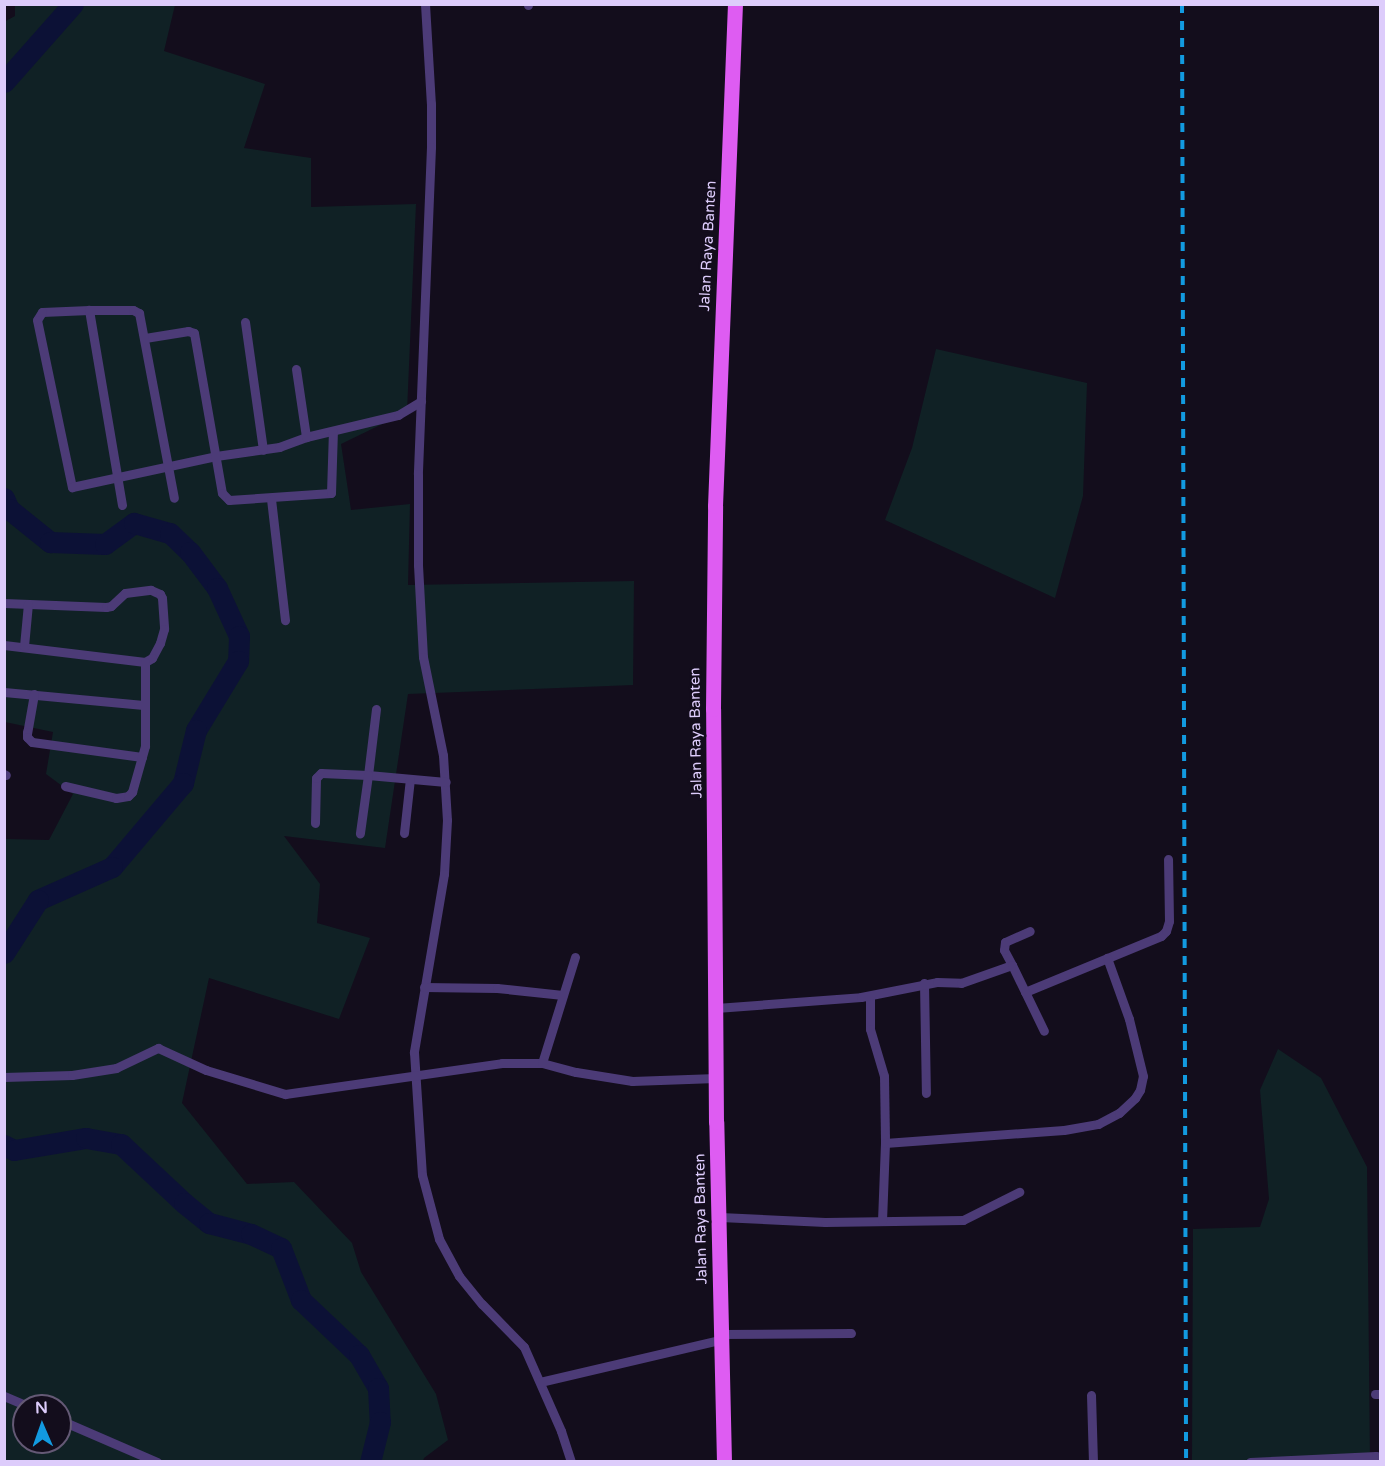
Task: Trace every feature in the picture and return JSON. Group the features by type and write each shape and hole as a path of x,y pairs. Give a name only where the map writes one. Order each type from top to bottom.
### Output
{"main road":[{"name":"Jalan Raya Banten","path":"724,1461 716,1078 713,709 715,506 735,4"}],"street":[{"path":"424,4 431,104 418,542 423,657 446,782 444,874 415,1036 422,1175 439,1239 459,1276 524,1347 571,1461"},
{"path":"89,310 123,504"},
{"path":"174,498 168,467 146,338 137,311 42,312 38,316 38,326 70,486 168,467 216,456 263,450 398,415 421,401"},
{"path":"245,322 263,450"},
{"path":"146,338 188,331 194,333 216,456 225,498 229,500 271,499 331,493 333,431"},
{"path":"296,369 306,437"},
{"path":"271,499 285,621"},
{"path":"4,603 106,608 125,593 156,591 162,598 164,629 152,658 145,662 4,645"},
{"path":"24,646 27,604"},
{"path":"65,786 116,798 128,796 142,757 145,727 143,705 145,662"},
{"path":"4,692 143,705"},
{"path":"34,694 27,732 27,738 32,742 142,757"},
{"path":"360,833 376,709"},
{"path":"315,823 316,778 321,773 328,771 446,782"},
{"path":"404,832 410,779"},
{"path":"1025,992 1166,931 1169,921 1168,859"},
{"path":"1030,931 1005,942 1004,950 1044,1031"},
{"path":"542,1063 574,957"},
{"path":"885,1143 1064,1130 1098,1124 1119,1113 1135,1098 1140,1090 1143,1077 1129,1018 1107,958"},
{"path":"716,1008 870,996 924,984 961,983 1012,966"},
{"path":"924,984 926,1093"},
{"path":"424,987 497,988 563,995"},
{"path":"870,996 870,1029 884,1076 885,1143 882,1221"},
{"path":"4,1077 72,1075 116,1068 158,1048 206,1070 285,1094 416,1076 471,1065 542,1063 576,1072 632,1081 716,1078"},
{"path":"720,1217 825,1222 963,1220 1019,1192"},
{"path":"540,1382 722,1336 851,1333"},
{"path":"1090,1395 1093,1461"},
{"path":"72,1425 157,1461"},
{"path":"1250,1461 1376,1456 1376,1461"}],"shaded area":[{"path":"15,5 175,5 164,51 265,84 244,148 311,158 311,207 416,204 407,412 341,444 351,510 410,504 408,585 634,581 633,685 408,694 385,848 284,836 320,884 317,923 370,938 339,1019 209,978 182,1103 247,1184 294,1182 352,1243 361,1272 436,1394 448,1440 423,1461 5,1461 5,839 49,840 73,794 46,774 53,732 5,722 4,22 15,16"},
{"path":"936,349 1087,383 1083,496 1055,598 885,520 912,448"},
{"path":"1278,1049 1321,1078 1367,1167 1370,1461 1192,1462 1193,1229 1260,1227 1269,1199 1260,1090"}],"waterway":[{"path":"4,82 73,4"},
{"path":"4,498 9,509 50,542 105,544 134,523 170,533 190,552 217,588 239,636 238,661 196,730 183,783 112,867 38,900 4,953"},
{"path":"4,1145 14,1150 86,1138 121,1144 184,1203 209,1223 251,1234 281,1248 301,1300 359,1355 378,1388 380,1422 370,1462"}],"railway":[{"path":"1182,4 1186,1462"}]}
